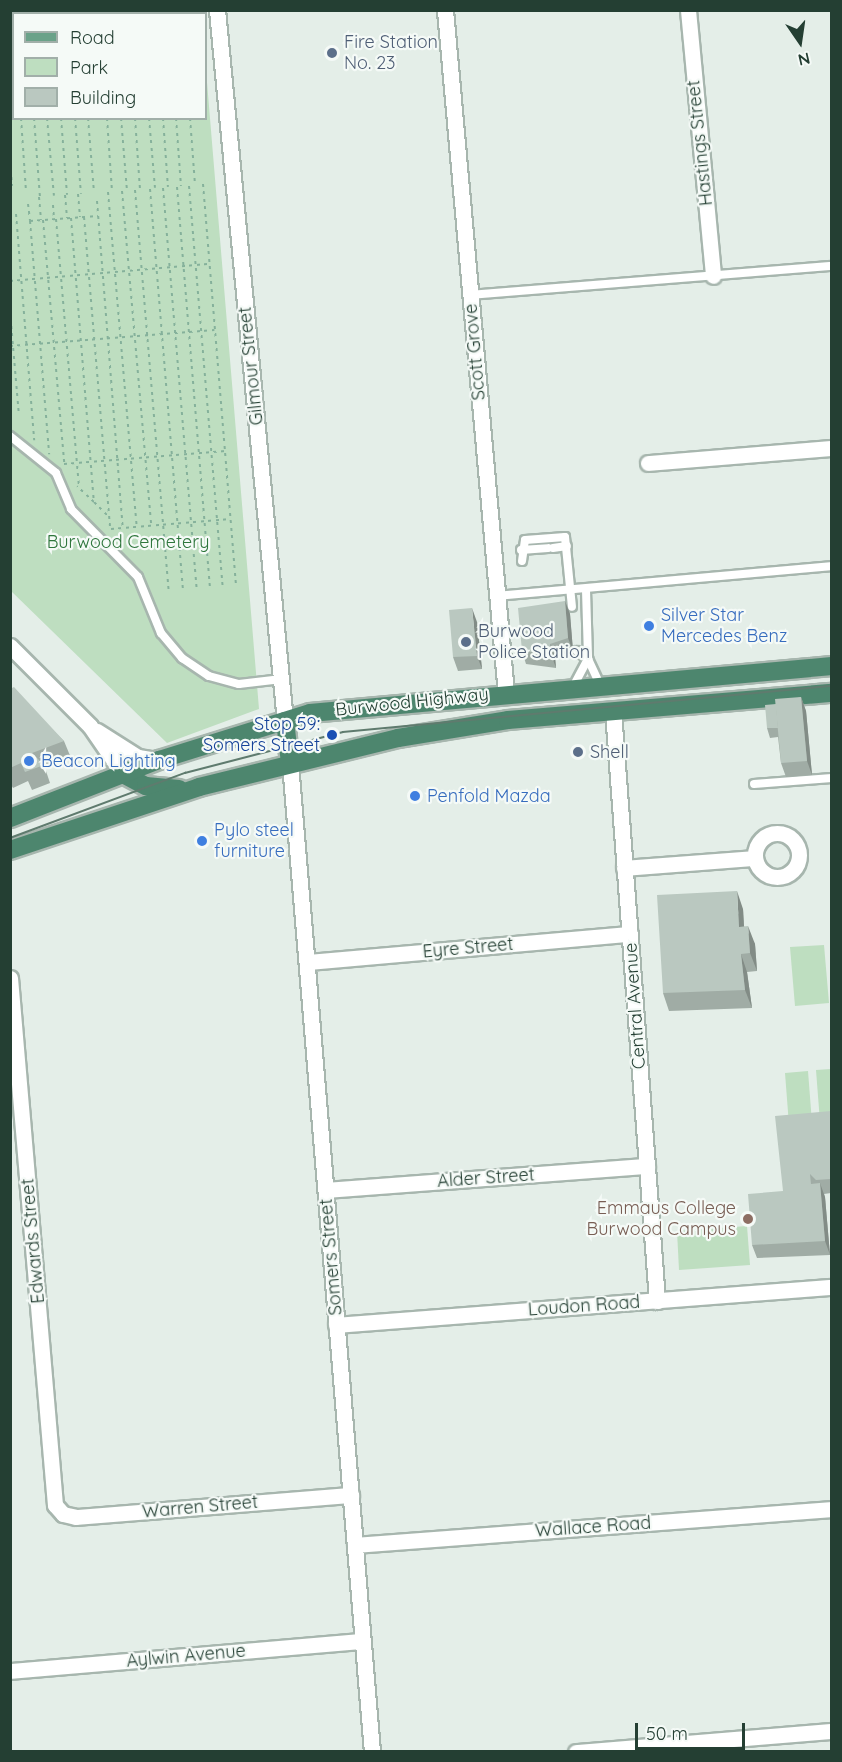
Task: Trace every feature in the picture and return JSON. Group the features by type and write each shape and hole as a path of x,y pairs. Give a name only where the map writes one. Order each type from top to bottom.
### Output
{"highway":[{"name":"Burwood Highway","path":"10,818 159,760 285,721 350,707 831,666"},
{"path":"606,684 613,711"},
{"path":"506,693 508,720"},
{"name":"Burwood Highway","path":"10,850 199,787 290,763 508,720 831,693"},
{"path":"285,721 290,763"},
{"path":"123,774 146,786 199,787"}],"main road":[{"path":"126,12 145,10"}],"street":[{"name":"Gilmour Street","path":"217,10 285,721"},
{"name":"Scott Grove","path":"445,10 506,693"},
{"name":"Hastings Street","path":"688,10 713,276"},
{"path":"648,462 831,448"},
{"path":"10,646 90,726 123,774"},
{"name":"Central Avenue","path":"613,711 657,1301"},
{"path":"90,726 138,757 159,760"},
{"name":"Somers Street","path":"290,763 372,1752"},
{"path":"624,868 755,858"},
{"name":"Eyre Street","path":"307,962 630,934"},
{"name":"Edwards Street","path":"10,978 55,1505"},
{"name":"Alder Street","path":"326,1191 647,1166"},
{"name":"Loudon Road","path":"336,1325 831,1287"},
{"name":"Warren Street","path":"55,1505 63,1514 76,1517 351,1495"},
{"name":"Wallace Road","path":"354,1545 831,1509"},
{"name":"Aylwin Avenue","path":"10,1671 362,1641"},
{"path":"576,1752 831,1731"}],"lane":[{"path":"470,295 831,266"},
{"path":"10,436 35,452 60,478 68,504 138,577 161,633 193,668 239,684 282,679"},
{"path":"522,561 521,550 525,540 549,536 566,537 572,607"},
{"path":"521,550 567,546"},
{"path":"497,596 586,590 831,566"},
{"path":"573,687 588,658 586,590"},
{"path":"577,651 588,658 606,684"},
{"path":"754,784 831,778"}],"path":[{"path":"21,120 26,192"},
{"path":"34,120 64,464"},
{"path":"48,120 54,196"},
{"path":"61,120 94,502"},
{"path":"75,120 79,194 89,274 110,529"},
{"path":"88,120 94,193"},
{"path":"107,120 115,272 137,527"},
{"path":"121,120 127,191"},
{"path":"135,120 140,189"},
{"path":"149,120 154,188"},
{"path":"163,120 168,187"},
{"path":"176,120 181,186"},
{"path":"190,120 195,185"},
{"path":"10,162 12,186"},
{"path":"203,184 236,587"},
{"path":"189,186 223,588"},
{"path":"177,187 210,589"},
{"path":"163,188 197,590"},
{"path":"150,189 183,592"},
{"path":"135,190 169,593"},
{"path":"123,191 151,525"},
{"path":"97,201 123,528"},
{"path":"28,204 49,465 225,451"},
{"path":"53,205 67,342 78,487 109,517"},
{"path":"16,214 35,452"},
{"path":"30,221 99,216"},
{"path":"10,281 210,264"},
{"path":"10,311 19,415"},
{"path":"12,346 215,329"},
{"path":"92,530 231,519"}],"green space":[{"name":"Burwood Cemetery","path":"11,42 12,120 207,120 207,82 259,709 167,743 11,591"},
{"path":"824,945 829,1003 795,1006 790,947"},
{"path":"831,1069 831,1121 820,1122 816,1070"},
{"path":"808,1071 812,1123 789,1125 785,1073"},
{"path":"747,1226 750,1265 679,1270 677,1231"}],"building":[{"path":"565,601 568,638 550,644 551,654 522,651 518,608"},
{"path":"472,608 477,656 453,657 449,610"},
{"path":"14,687 64,741 32,753 44,765 25,772 21,763 10,768 10,689"},
{"path":"801,697 807,761 781,763 775,699"},
{"path":"776,704 778,728 767,728 765,705"},
{"path":"737,891 739,927 748,926 750,953 741,954 745,990 663,993 657,895"},
{"path":"831,1111 831,1179 816,1180 810,1174 811,1184 820,1183 825,1241 752,1245 748,1194 783,1191 775,1116"}],"tram line":[{"path":"10,838 185,773 343,732 832,686"}],"place":[{"name":"Fire Station No. 23","path":"332,53"},
{"name":"Silver Star Mercedes Benz","path":"649,626"},
{"name":"Burwood Police Station","path":"466,642"},
{"name":"Stop 59: Somers Street","path":"332,735"},
{"name":"Shell","path":"578,752"},
{"name":"Beacon Lighting","path":"29,761"},
{"name":"Penfold Mazda","path":"415,796"},
{"name":"Pylo steel furniture","path":"202,841"},
{"name":"Emmaus College Burwood Campus","path":"748,1219"}]}
